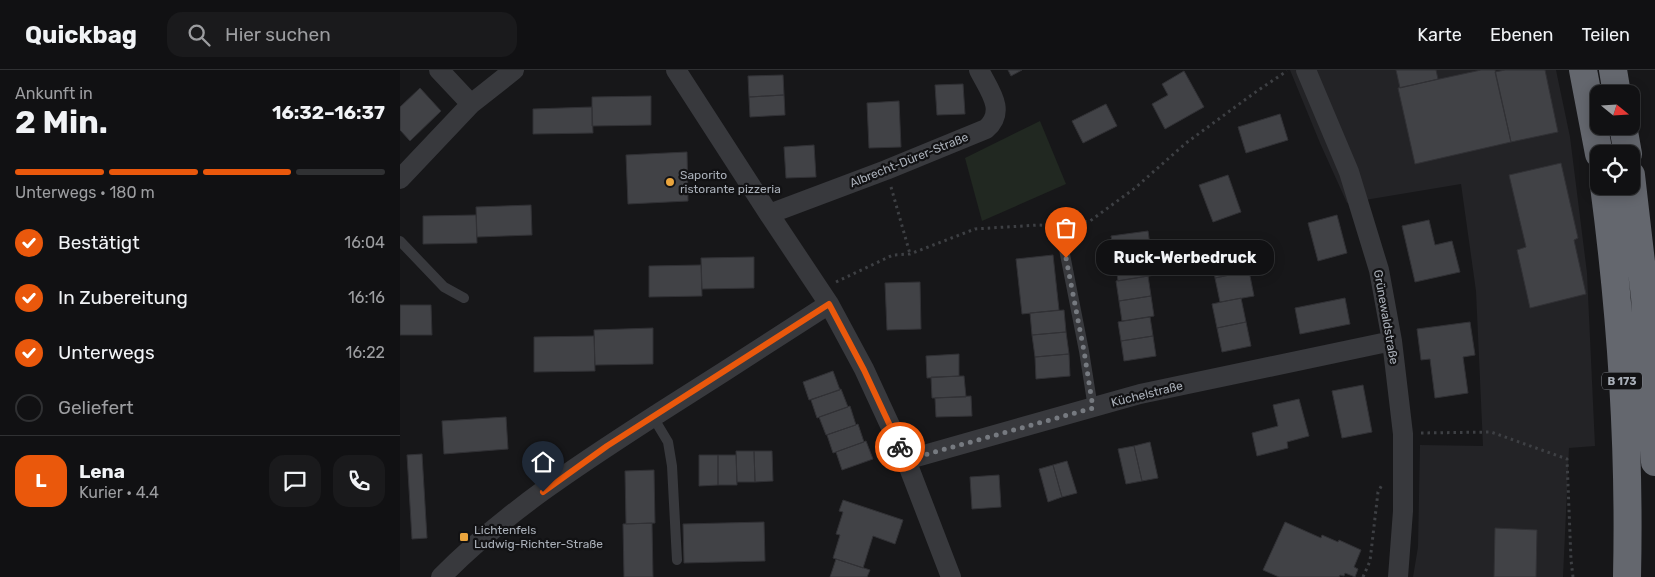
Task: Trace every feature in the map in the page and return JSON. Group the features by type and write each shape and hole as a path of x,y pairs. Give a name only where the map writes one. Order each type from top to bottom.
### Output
{"highway":[{"path":"1583,70 1597,145"},
{"path":"1612,70 1615,85"},
{"name":"B 173","path":"1605,195 1619,324 1625,444 1628,542 1627,577"},
{"name":"B 173","path":"1633,195 1646,298 1655,462"}],"street":[{"path":"439,70 471,104"},
{"path":"400,179 471,104 514,70"},
{"path":"676,70 768,214 824,297 864,370 906,460 951,577"},
{"name":"Albrecht-Dürer-Straße","path":"768,214 978,133 994,122 997,114 996,103 979,70"},
{"name":"Grünewaldstraße","path":"1306,70 1349,172 1379,270 1392,341 1403,434 1404,511 1398,577"},
{"path":"441,577 511,514 824,297"},
{"name":"Küchelstraße","path":"906,460 1140,394 1392,341"}],"lane":[{"path":"1062,239 1093,408"},
{"path":"400,241 444,287 464,298"},
{"path":"653,417 668,442 672,466 677,560"}],"path":[{"path":"824,297 893,255 910,254 975,230 1038,224 1062,226 1090,221 1135,188 1186,143 1289,70"},
{"path":"886,170 910,254"},
{"path":"1403,434 1491,432 1567,459 1573,577"},
{"path":"1363,577 1370,561 1378,492 1386,479 1403,471"}],"shaded area":[{"path":"1290,70 1556,70 1570,137 1587,273 1595,446 1569,448 1563,577 1413,577 1418,547 1420,445 1483,446 1476,291 1461,184 1347,203"},
{"path":"1040,121 1066,184 982,221 965,158"}],"building":[{"path":"1008,70 1022,70 1011,76"},
{"path":"1396,70 1436,70 1438,79 1400,88"},
{"path":"1481,70 1495,70 1511,142 1415,164 1398,88"},
{"path":"1505,70 1545,70 1558,132 1511,142 1495,72"},
{"path":"1184,71 1204,107 1165,129 1152,104 1168,95 1162,84"},
{"path":"783,75 784,95 749,97 748,76"},
{"path":"963,84 965,114 937,115 935,85"},
{"path":"420,88 441,111 410,141 400,130 400,107"},
{"path":"784,95 785,115 750,117 749,97"},
{"path":"651,96 651,125 592,126 592,97"},
{"path":"899,101 901,147 869,148 867,103"},
{"path":"1106,104 1117,126 1083,143 1072,121"},
{"path":"592,107 593,133 533,134 533,109"},
{"path":"1280,114 1288,140 1246,153 1238,127"},
{"path":"814,145 816,177 786,178 784,147"},
{"path":"687,152 688,201 628,204 626,155"},
{"path":"1561,163 1578,238 1574,240 1586,294 1530,308 1517,250 1526,247 1509,175"},
{"path":"1228,175 1241,212 1213,222 1199,185"},
{"path":"531,205 532,235 477,237 476,207"},
{"path":"476,215 477,243 423,244 423,216"},
{"path":"1337,215 1347,253 1318,261 1308,223"},
{"path":"1429,220 1435,245 1452,241 1460,272 1415,282 1402,226"},
{"path":"1148,231 1150,245 1114,251 1111,236"},
{"path":"1150,245 1152,260 1116,266 1114,251"},
{"path":"1244,247 1249,271 1215,278 1211,253"},
{"path":"1053,255 1059,310 1022,314 1016,259"},
{"path":"754,257 754,288 702,289 701,258"},
{"path":"1152,260 1155,275 1118,281 1116,266"},
{"path":"701,265 702,296 649,297 649,266"},
{"path":"1249,271 1254,296 1220,302 1215,278"},
{"path":"1148,276 1151,296 1119,301 1116,281"},
{"path":"920,282 921,329 887,330 885,283"},
{"path":"1151,296 1154,316 1122,321 1119,301"},
{"path":"1241,298 1246,322 1217,328 1212,304"},
{"path":"1345,298 1350,324 1300,334 1295,308"},
{"path":"400,305 431,305 432,335 400,335"},
{"path":"1064,310 1066,332 1032,335 1030,313"},
{"path":"1150,317 1153,336 1121,341 1118,322"},
{"path":"1246,322 1251,346 1222,352 1217,328"},
{"path":"1470,322 1475,355 1463,357 1468,393 1435,398 1430,359 1421,360 1417,329"},
{"path":"653,328 653,364 595,365 594,330"},
{"path":"1066,332 1069,354 1035,357 1032,335"},
{"path":"594,336 595,371 534,372 534,337"},
{"path":"1153,336 1156,356 1124,361 1121,341"},
{"path":"959,354 959,376 927,378 926,356"},
{"path":"1069,354 1070,376 1036,379 1035,357"},
{"path":"833,371 840,390 809,400 803,382"},
{"path":"964,376 966,397 932,398 931,377"},
{"path":"1363,385 1372,432 1342,438 1332,391"},
{"path":"841,389 848,407 817,418 811,400"},
{"path":"971,396 972,416 936,417 935,398"},
{"path":"1299,399 1309,436 1287,442 1288,448 1257,456 1252,433 1278,426 1273,405"},
{"path":"850,406 856,425 826,435 819,417"},
{"path":"506,417 508,449 444,454 442,421"},
{"path":"858,424 864,442 833,453 827,435"},
{"path":"866,441 873,459 842,470 836,452"},
{"path":"1150,442 1158,478 1142,481 1134,446"},
{"path":"1134,446 1142,481 1126,484 1118,449"},
{"path":"736,451 754,451 755,482 737,482"},
{"path":"754,451 772,451 773,481 755,482"},
{"path":"422,454 427,538 412,539 407,455"},
{"path":"699,455 718,455 718,485 699,486"},
{"path":"718,455 736,455 737,485 718,485"},
{"path":"1067,461 1077,493 1062,497 1053,465"},
{"path":"1053,465 1062,497 1048,502 1039,469"},
{"path":"654,470 655,523 626,524 625,471"},
{"path":"999,475 1001,507 972,509 970,477"},
{"path":"843,500 903,520 895,544 873,536 863,568 833,558 840,535 836,534 843,512 839,511"},
{"path":"764,522 765,561 684,563 683,524"},
{"path":"1285,522 1321,538 1322,535 1338,542 1339,540 1361,550 1354,567 1358,569 1355,577 1345,573 1344,576 1340,575 1339,577 1279,577 1263,570"},
{"path":"652,523 653,577 624,577 623,524"},
{"path":"1495,528 1537,530 1536,577 1494,577"},
{"path":"836,559 870,570 867,577 830,577"}],"way so far":[{"path":"900,447 906,460 1093,408 1066,258"}],"place":[{"name":"Saporito ristorante pizzeria","path":"670,182"},
{"name":"Ruck-Werbedruck","path":"1066,258"},
{"name":"Lichtenfels Ludwig-Richter-Straße","path":"464,537"}],"route":[{"path":"543,492 607,446 829,304 864,370 900,447"}]}
